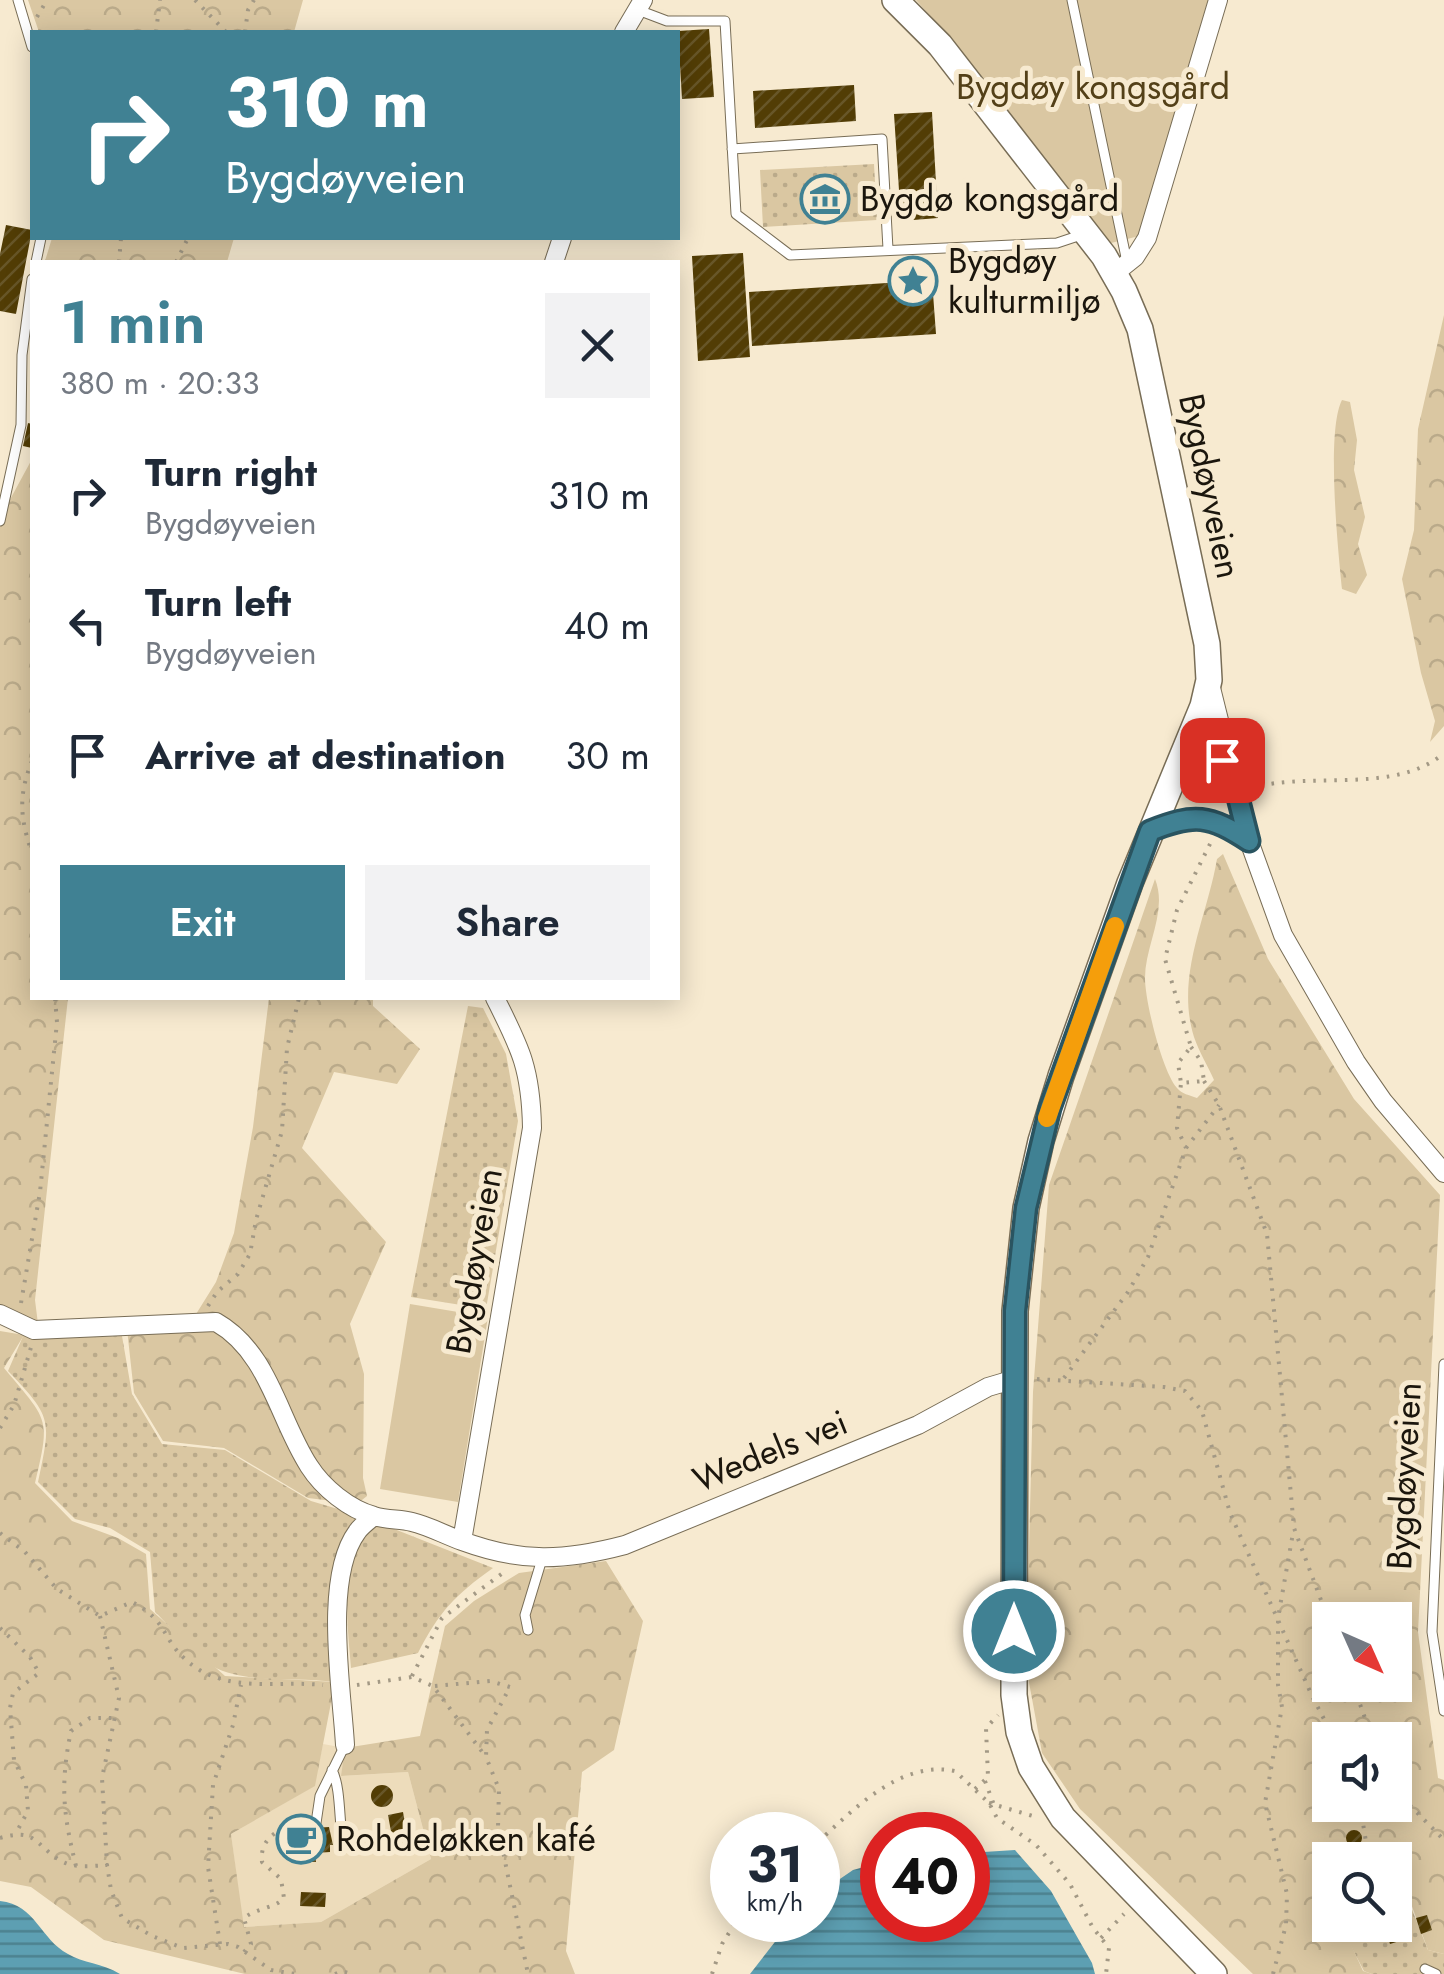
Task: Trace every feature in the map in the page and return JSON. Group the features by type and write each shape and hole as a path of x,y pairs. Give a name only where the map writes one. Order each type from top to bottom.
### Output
{"street":[{"name":"Bygdøyveien","path":"895,0 940,45 1086,232 1121,268 1146,352 1207,644 1209,680 1249,841 1283,935 1347,1046 1383,1101 1444,1173"},
{"path":"1121,268 1148,238 1218,0"},
{"path":"625,30 641,5"},
{"path":"1209,680 1061,1076 1026,1208 1017,1276 1021,1379 1014,1695 1024,1750 1038,1782 1063,1818 1214,1974"},
{"path":"1183,755 1207,752 1230,766"},
{"path":"1150,831 1194,817 1219,822 1249,841"},
{"name":"Bygdøyveien","path":"462,1541 532,1128 531,1086 520,1048 496,1000"},
{"path":"0,1314 34,1330 197,1321"},
{"name":"Wedels vei","path":"197,1321 216,1322 234,1332 257,1360 310,1467 332,1492 374,1516 414,1522 462,1541 542,1560 625,1545 918,1425 988,1387 1021,1379"},
{"path":"345,1745 337,1602 346,1552 357,1530 374,1516"}],"lane":[{"path":"18,0 30,40"},
{"path":"1072,0 1121,268"},
{"path":"641,5 667,22 725,21 736,214 790,255 1058,244 1086,232"},
{"path":"732,149 882,139 888,250"},
{"path":"0,521 21,425 22,355 30,293"},
{"name":"Bygdøyveien","path":"1444,1364 1432,1632 1444,1711"},
{"path":"528,1630 525,1615 542,1560"},
{"path":"316,1823 320,1796 345,1745"},
{"path":"332,1770 337,1780 343,1844"},
{"path":"1425,1969 1436,1974"}],"path":[{"path":"156,30 160,0"},
{"path":"195,0 224,30"},
{"path":"244,30 254,0"},
{"path":"1237,791 1284,780 1329,782 1419,770 1444,753"},
{"path":"30,766 22,786 22,826 30,848"},
{"path":"1215,833 1177,910 1166,959 1191,1047 1202,1061 1204,1081 1219,1106 1267,1234 1294,1528 1322,1602"},
{"path":"0,1428 14,1406 34,1330 21,1303 40,1192 57,1022 55,1000"},
{"path":"197,1321 250,1254 282,1131 287,1048 299,1000"},
{"path":"1186,1148 1177,1128 1182,1083 1178,1063 1191,1047"},
{"path":"1182,1083 1204,1081"},
{"path":"1064,1378 1128,1292 1148,1257 1186,1148 1219,1106"},
{"path":"1021,1379 1064,1378 1185,1391 1202,1411 1230,1513 1325,1722"},
{"path":"1273,1974 1286,1924 1287,1894 1265,1803 1282,1707 1278,1685 1278,1618 1294,1528"},
{"path":"0,1533 25,1552 56,1590 100,1616 119,1698 102,1778 107,1865 122,1918 183,1948 238,1946 271,1970 294,1974"},
{"path":"412,1676 442,1618 522,1558"},
{"path":"100,1616 132,1602 151,1612 183,1658 210,1676 259,1686 342,1687 412,1676 433,1686 486,1757 499,1789 498,1827 528,1974"},
{"path":"0,1628 30,1656 38,1673 13,1694 10,1708 14,1760 26,1785 28,1810 16,1834"},
{"path":"433,1686 490,1681 510,1686 488,1730 486,1757"},
{"path":"220,1944 208,1867 214,1785 242,1682"},
{"path":"976,1789 989,1770 986,1728 1002,1712"},
{"path":"76,1866 65,1820 63,1787 71,1731 90,1718 115,1718"},
{"path":"840,1822 865,1799 920,1769 955,1771 992,1804 1041,1817"},
{"path":"985,1781 998,1818 1030,1840 1070,1884 1109,1948 1106,1974"},
{"path":"244,1952 251,1944 244,1918 284,1898 281,1879 262,1862 261,1846 298,1819 320,1796"},
{"path":"1412,1807 1444,1840"},
{"path":"0,1838 16,1834 40,1840 59,1860 76,1866 107,1865"},
{"path":"1102,1938 1128,1910"},
{"path":"712,1974 724,1942"},
{"path":"335,1974 342,1970 352,1974"}],"shaded area":[{"path":"323,1744 345,1748 342,1776 408,1772 431,1859 321,1922 243,1927 231,1834 314,1786"}],"green space":[{"path":"28,0 303,0 295,30 38,30"},
{"name":"Bygdøy kongsgård","path":"916,0 1208,0 1139,236 1107,244"},
{"path":"874,164 877,220 763,227 760,170"},
{"path":"51,240 233,240 228,260 45,260"},
{"path":"1444,315 1444,726 1430,742 1435,721 1402,579 1414,530 1418,429"},
{"path":"1342,400 1350,402 1357,440 1354,470 1365,517 1358,544 1367,575 1356,594 1342,589 1336,520 1335,437"},
{"path":"30,463 30,1000 68,1000 35,1300 38,1324 0,1307 0,518"},
{"path":"1223,854 1268,959 1354,1099 1440,1195 1418,1632 1438,1778 1444,1780 1444,1954 1428,1950 1412,1906 1412,1842 1312,1842 1312,1942 1350,1942 1363,1971 1372,1974 1253,1974 1080,1809 1042,1753 1026,1666 1033,1392 1049,1185 1155,879 1158,916 1145,978 1155,1035 1171,1079 1181,1092 1197,1098 1214,1080 1194,1037 1188,992 1217,859"},
{"path":"269,1000 373,1000 373,1006 420,1049 397,1084 334,1072 302,1148 386,1242 350,1324 364,1374 363,1478 367,1496 357,1504 308,1498 224,1448 163,1441 134,1393 127,1329 188,1327 216,1282 234,1233 253,1127"},
{"path":"468,1006 483,1008 506,1054 518,1121 486,1309 411,1297"},
{"path":"410,1304 488,1317 458,1502 380,1489"},
{"path":"0,1331 24,1335 4,1368 42,1420 43,1444 35,1483 72,1521 118,1538 146,1554 150,1609 225,1676 335,1682 315,1786 231,1834 244,1927 321,1922 431,1859 408,1772 341,1776 345,1748 420,1736 445,1626 474,1601 519,1573 606,1561 643,1621 614,1750 582,1772 566,1951 575,1974 245,1974 104,1940 31,1887 0,1881"},
{"path":"24,1334 48,1338 122,1336 132,1394 162,1444 225,1450 311,1501 358,1515 340,1546 335,1682 240,1676 204,1661 155,1612 150,1552 110,1528 75,1519 38,1482 45,1421 34,1399 8,1371"},
{"path":"379,1523 493,1568 449,1605 418,1653 351,1668 347,1611 350,1568 365,1534"},
{"path":"1412,1910 1428,1950 1444,1954 1444,1974 1364,1971 1349,1942 1412,1942"}],"water":[{"path":"1015,1850 1051,1891 1095,1974 750,1974 775,1942 840,1942 840,1879 860,1868 860,1942 990,1942 990,1852"},
{"path":"0,1901 22,1909 68,1954 120,1974 0,1974"}],"building":[{"path":"709,29 714,97 682,99 680,31"},
{"path":"854,85 856,121 755,128 753,91"},
{"path":"932,112 938,218 901,221 894,114"},
{"path":"6,225 30,230 16,314 0,311 0,254"},
{"path":"743,253 750,357 698,361 692,256"},
{"path":"932,280 936,334 752,346 749,292"},
{"path":"28,423 30,424 30,448 23,446"},
{"path":"382,1785 393,1796 382,1807 371,1796"},
{"path":"403,1812 407,1834 392,1837 388,1815"},
{"path":"296,1822 310,1822 314,1828 329,1827 333,1845 330,1852 315,1853 316,1862 304,1862 304,1852 280,1853 278,1833 297,1832"},
{"path":"1354,1830 1359,1833 1360,1842 1348,1842 1346,1838"},
{"path":"301,1892 326,1893 325,1907 300,1906"},
{"path":"1427,1915 1432,1930 1421,1934 1416,1918"}],"slow traffic":[{"path":"1047,1118 1115,926"}],"place":[{"name":"Bygdø kongsgård","path":"825,199"},
{"name":"Bygdøy kulturmiljø","path":"913,281"},
{"name":"Rohdeløkken kafé","path":"301,1839"}],"route":[{"path":"1014,1631 1015,1311 1021,1240 1033,1173 1050,1108 1150,831 1182,819 1204,818 1219,822 1249,841 1230,766 1222,760"}]}
